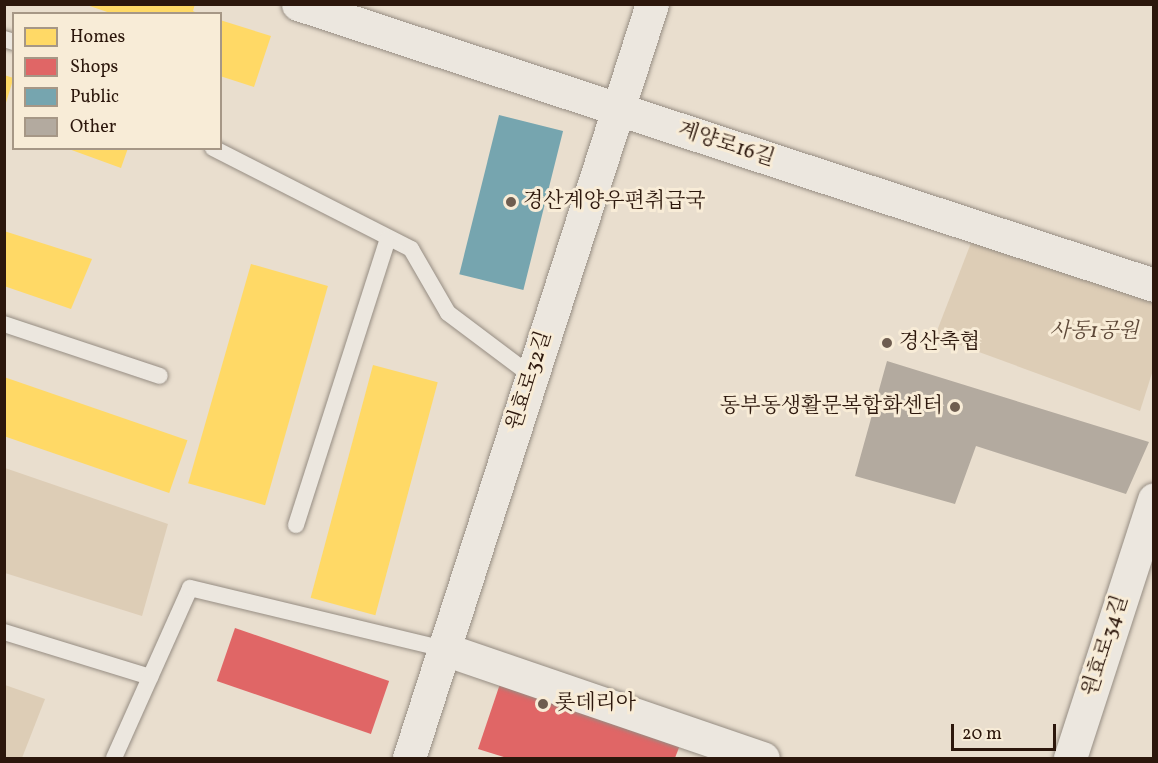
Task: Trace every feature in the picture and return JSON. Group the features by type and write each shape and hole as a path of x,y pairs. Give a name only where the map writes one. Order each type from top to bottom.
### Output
{"street":[{"name":"계양로16길","path":"298,4 1154,285"},
{"name":"원효로32길","path":"409,759 652,4"},
{"name":"원효로34길","path":"1070,759 1143,571 1154,500"},
{"path":"444,649 753,757"}],"lane":[{"path":"217,150 411,249 448,313 532,376"},
{"path":"296,525 388,238"},
{"path":"4,324 160,376"},
{"path":"114,759 190,588 444,649"},
{"path":"4,632 150,677"}],"green space":[{"name":"사동1공원","path":"976,230 1153,298 1153,370 1140,411 935,336"},
{"path":"5,468 168,524 142,616 5,573"},
{"path":"5,685 45,699 22,758 5,758"}],"building: Homes":[{"path":"195,4 193,11 195,12 107,12 87,5"},
{"path":"222,21 271,36 254,87 222,77"},
{"path":"4,75 12,77 12,83 4,109"},
{"path":"72,150 127,150 121,168"},
{"path":"4,231 92,259 71,309 4,286"},
{"path":"251,264 328,286 265,505 188,483"},
{"path":"373,365 438,382 375,615 311,598"},
{"path":"4,377 187,440 169,493 4,436"}],"building: Shops":[{"path":"235,628 389,681 371,734 217,681"},
{"name":"롯데리아","path":"504,672 683,737 675,758 507,758 478,749"}],"building: Public":[{"name":"경산계양우편취급국","path":"499,115 563,131 523,290 459,274"}],"building: Other":[{"name":"동부동생활문복합화센터","path":"887,361 1149,442 1126,494 976,446 955,504 855,476"}],"place":[{"name":"경산계양우편취급국","path":"511,202"},
{"name":"경산축협","path":"887,343"},
{"name":"동부동생활문복합화센터","path":"955,407"},
{"name":"롯데리아","path":"543,704"}]}
